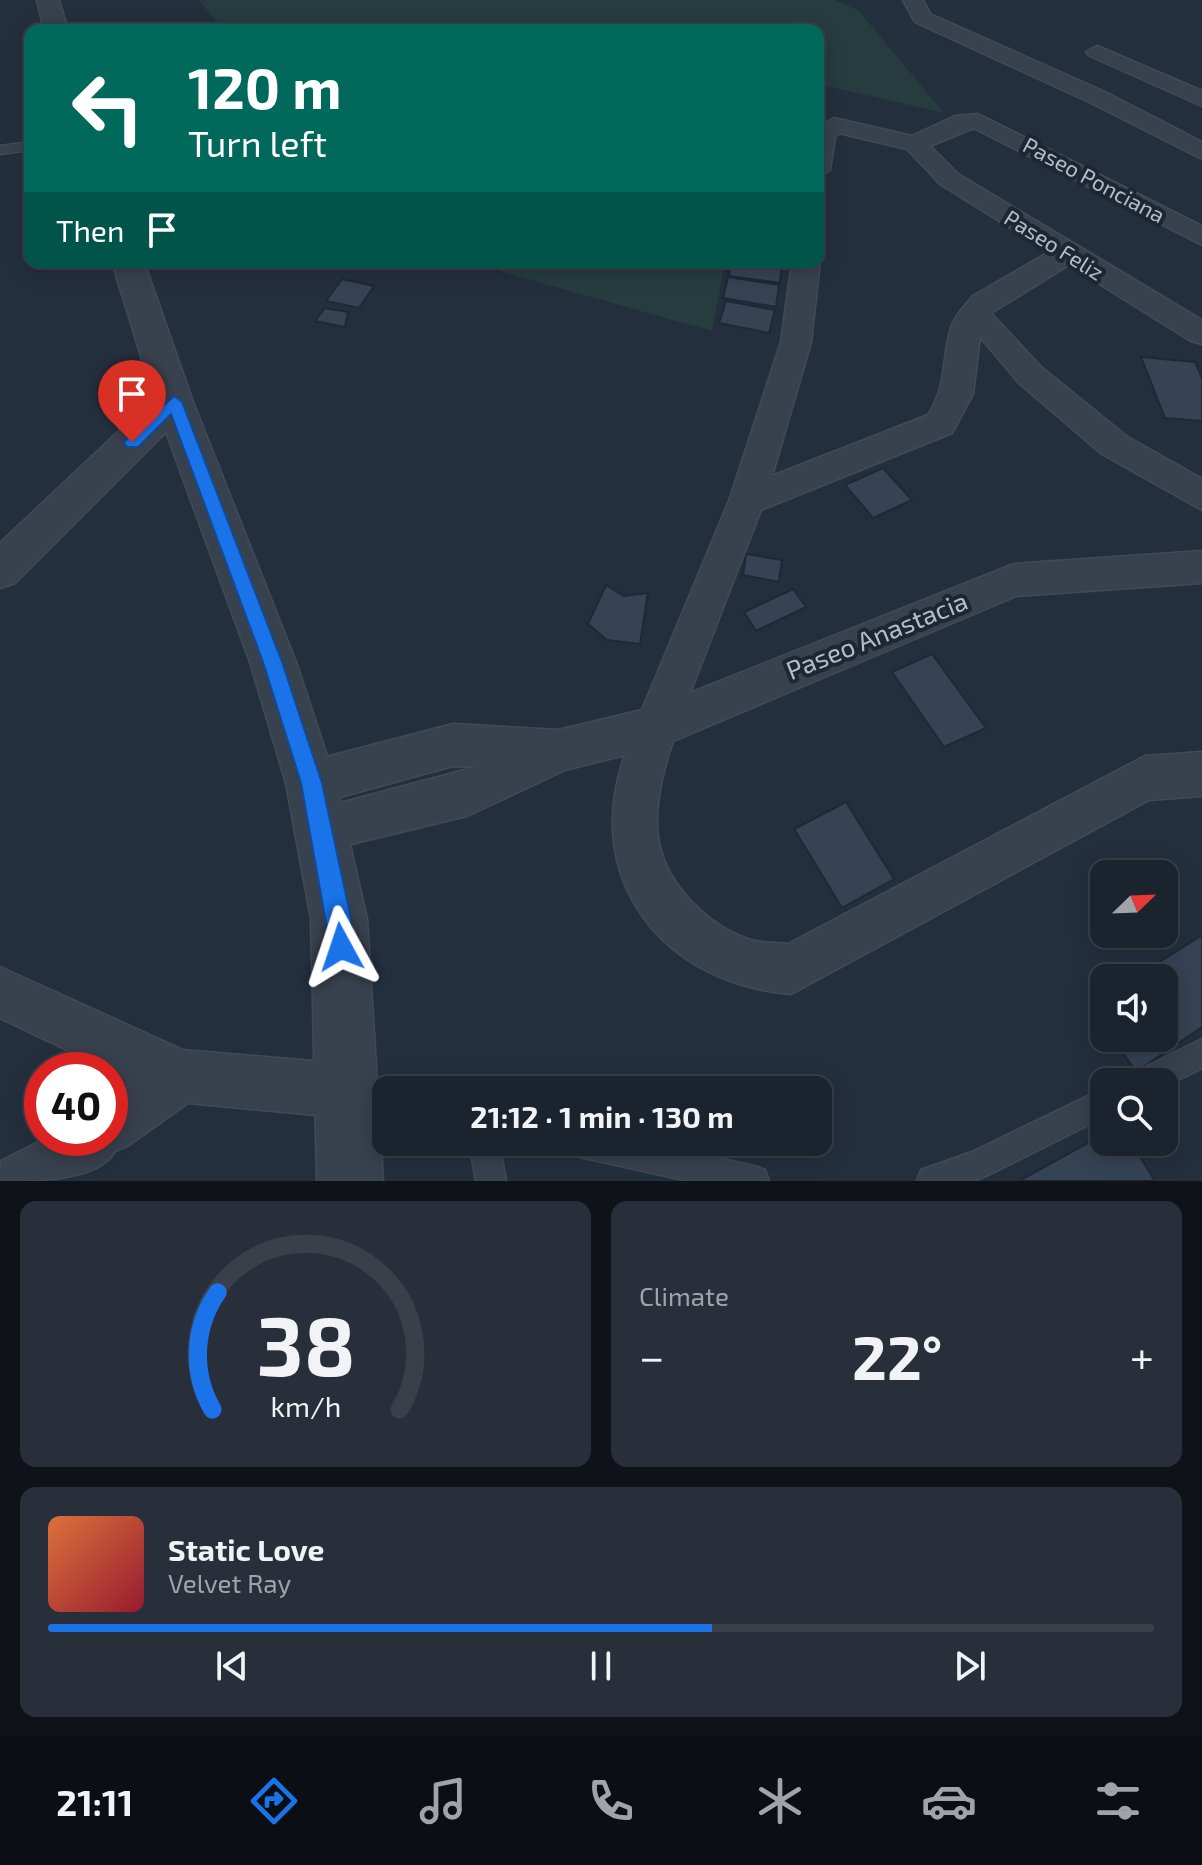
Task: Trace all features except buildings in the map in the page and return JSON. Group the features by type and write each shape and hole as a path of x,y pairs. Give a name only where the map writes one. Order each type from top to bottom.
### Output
{"street":[{"path":"48,0 54,24"},
{"path":"913,0 922,18 1097,97 1202,152"},
{"path":"1097,52 1202,99"},
{"name":"Paseo Ponciana","path":"915,144 963,121 986,123 1202,237"},
{"path":"824,134 834,125 915,144"},
{"name":"Paseo Feliz","path":"915,144 949,179 1202,334"},
{"path":"747,501 940,424 957,394 966,326 975,313 983,303 1067,254"},
{"path":"130,268 174,402 273,662 317,806 339,919 367,1095 350,1181"},
{"path":"805,268 796,342 747,501 642,768 635,819 637,850 654,892 679,923 712,950 754,966 791,969 1145,778 1202,774"},
{"path":"975,313 1030,375 1114,445 1202,496"},
{"path":"0,570 174,402"},
{"name":"Paseo Anastacia","path":"317,806 467,794 560,750 656,727 1014,580 1202,567"},
{"path":"0,992 181,1076 367,1095"},
{"path":"128,1113 181,1076"},
{"path":"21,1181 68,1156"}],"lane":[{"path":"0,150 24,147"},
{"path":"1173,1068 1202,1053"},
{"path":"932,1181 978,1165 1090,1109"},
{"path":"487,1156 491,1181"},
{"path":"642,1156 754,1181"}],"green space":[{"path":"198,0 835,0 859,11 944,113 824,85 824,24 220,24"},
{"path":"488,268 724,268 712,331"}],"route":[{"path":"132,442 174,402 273,662 311,783 339,919 341,947"}]}
